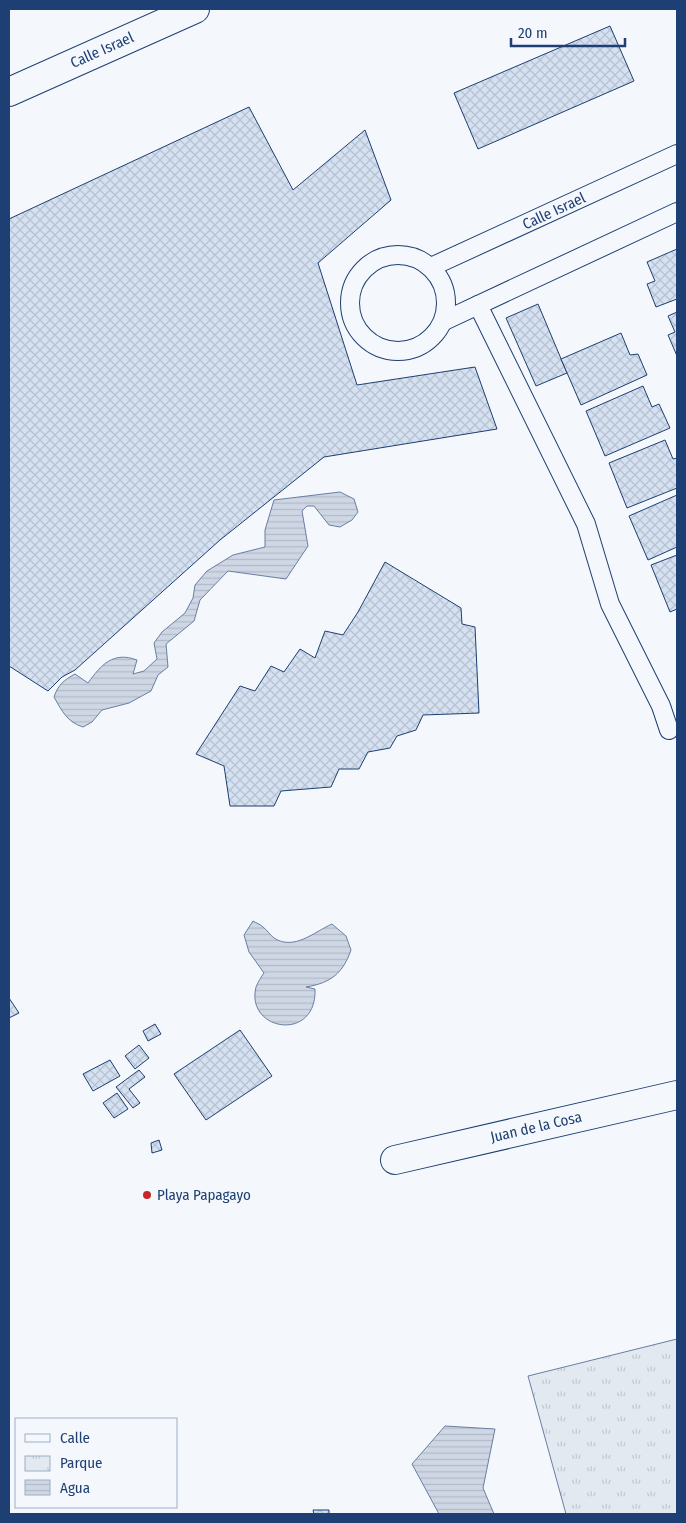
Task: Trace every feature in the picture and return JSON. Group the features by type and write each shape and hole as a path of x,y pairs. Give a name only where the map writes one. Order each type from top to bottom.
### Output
{"street":[{"name":"Calle Israel","path":"9,92 194,9"},
{"name":"Juan de la Cosa","path":"395,1160 677,1094"}],"lane":[{"name":"Calle Israel","path":"431,267 677,154"},
{"path":"444,321 446,292 431,267 407,255 380,258 358,275 350,300 356,327 375,347 402,352 427,343 444,321 677,212"},
{"path":"478,306 586,524 610,604 661,706 669,730"}],"green space":[{"path":"677,1339 677,1514 566,1514 528,1376"}],"water":[{"path":"340,492 354,499 358,512 352,520 340,527 329,525 314,506 307,506 302,511 308,546 286,579 228,571 200,600 194,621 166,644 168,667 158,675 151,691 129,703 102,710 92,722 83,727 77,725 66,715 54,697 60,686 71,676 75,674 88,683 108,661 121,657 137,660 133,674 144,671 157,659 154,643 162,632 185,613 193,598 195,585 207,571 233,555 265,547 265,530 274,500"},
{"path":"253,921 262,926 274,938 281,941 289,942 304,939 332,924 346,936 351,950 344,965 329,980 306,987 315,989 313,1006 305,1018 294,1024 282,1025 270,1021 261,1013 255,1002 256,987 264,973 249,952 244,935"},
{"path":"445,1426 495,1429 483,1488 494,1514 439,1514 412,1464"}],"building":[{"path":"610,26 634,81 478,149 454,93"},
{"path":"249,107 293,190 365,130 391,200 318,263 357,385 475,367 497,429 324,457 220,540 75,670 62,677 48,691 9,666 9,219"},
{"path":"677,249 677,299 656,307 647,284 655,281 647,262"},
{"path":"538,304 567,373 536,386 506,318"},
{"path":"677,312 677,356 668,335 675,332 668,316"},
{"path":"621,333 630,355 638,354 647,375 581,405 561,359"},
{"path":"643,386 652,407 659,404 670,428 605,456 586,411"},
{"path":"665,440 673,459 677,458 677,488 627,508 609,463"},
{"path":"677,495 677,547 648,560 629,516"},
{"path":"677,555 677,609 670,612 651,565"},
{"path":"385,562 461,608 462,624 475,627 479,713 423,715 416,730 397,736 390,748 368,752 359,769 339,769 331,787 281,791 274,806 230,806 224,766 196,754 240,686 255,691 271,666 284,672 300,649 315,658 325,631 343,635 358,612"},
{"path":"9,998 19,1013 9,1018"},
{"path":"155,1024 161,1034 148,1041 143,1031"},
{"path":"240,1030 272,1076 206,1120 174,1074"},
{"path":"139,1045 149,1058 135,1069 125,1056"},
{"path":"110,1060 120,1076 93,1091 83,1074"},
{"path":"139,1070 145,1077 129,1089 140,1103 133,1108 116,1087"},
{"path":"117,1093 128,1109 114,1118 103,1103"},
{"path":"159,1140 162,1150 152,1153 151,1143"},
{"path":"313,1510 329,1510 329,1514 314,1514"}],"place":[{"name":"Playa Papagayo","path":"147,1195"}]}
